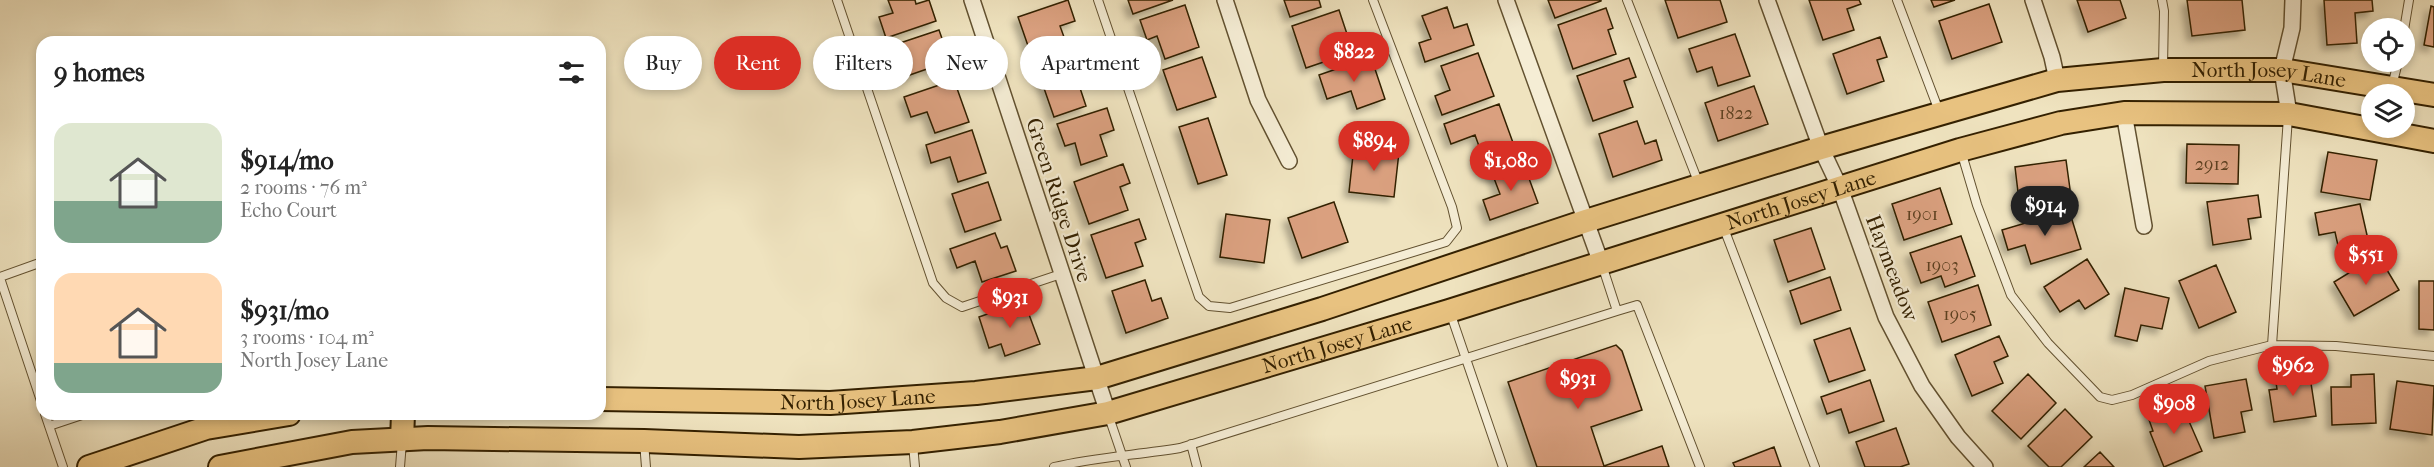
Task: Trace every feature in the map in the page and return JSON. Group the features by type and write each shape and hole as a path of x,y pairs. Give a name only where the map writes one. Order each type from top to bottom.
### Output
{"main road":[{"name":"North Josey Lane","path":"606,399 830,403 975,393 1097,378 1322,309 1586,221 1821,148 2057,80 2163,70 2282,69 2374,84"},
{"name":"North Josey Lane","path":"2415,91 2434,95"},
{"name":"North Josey Lane","path":"220,467 352,442 402,440 644,441 799,447 913,442 1000,432 1108,413 1449,311 1960,150 2061,123 2124,113 2289,114 2434,141"},
{"path":"89,467 206,428 253,420"},
{"path":"402,440 403,420"}],"street":[{"name":"Green Ridge Drive","path":"972,0 1108,413"},
{"path":"1225,0 1258,100 1289,161"},
{"path":"1506,0 1601,263"},
{"name":"Haymeadow","path":"1767,0 1821,148 1840,188 1886,317 1922,386 1958,437 1985,467"},
{"path":"2033,0 2052,57 2057,80"},
{"path":"2289,114 2282,69 2292,28 2293,0"},
{"path":"2124,113 2144,226"}],"lane":[{"path":"837,0 933,283 946,298 962,307 1061,274"},
{"path":"1098,0 1200,297 1209,306 1230,308 1446,242 1457,228 1452,207 1373,0"},
{"path":"1627,0 1700,186"},
{"path":"1897,0 1940,112"},
{"path":"2162,0 2164,11 2163,70"},
{"path":"2406,18 2409,0"},
{"path":"2272,345 2289,114"},
{"path":"1960,150 1977,205 2011,295 2048,342 2100,398 2112,400 2132,395 2208,361 2272,345 2337,346 2434,356"},
{"path":"1723,225 1815,467"},
{"path":"1601,263 1617,311"},
{"path":"36,264 0,278 36,386"},
{"path":"1054,467 1191,444 1637,305 1700,467"},
{"path":"1449,311 1503,467"},
{"path":"1108,413 1126,467"},
{"path":"47,420 63,467"},
{"path":"49,426 67,420"},
{"path":"400,467 402,440"},
{"path":"644,441 646,467"},
{"path":"913,442 915,467"},
{"path":"1191,444 1197,467"}],"building":[{"path":"888,0 915,0 916,4 929,0 936,21 892,36 885,36 879,17 893,13"},
{"path":"1068,0 1075,21 1060,26 1064,36 1025,36 1018,17"},
{"path":"1128,0 1173,0 1133,14"},
{"path":"1284,0 1319,0 1321,7 1290,17"},
{"path":"1548,0 1601,0 1601,1 1555,18"},
{"path":"1665,0 1720,0 1727,22 1678,38"},
{"path":"1809,0 1859,0 1861,4 1847,9 1854,30 1823,40"},
{"path":"1931,0 1955,0 1934,7"},
{"path":"2077,0 2120,0 2126,18 2088,32"},
{"path":"2187,0 2242,0 2245,30 2192,36"},
{"path":"2324,0 2372,0 2373,11 2355,13 2357,43 2327,45"},
{"path":"1989,4 2002,42 1952,59 1939,21"},
{"path":"1185,5 1199,47 1165,59 1161,48 1161,36 1146,36 1140,20"},
{"path":"2431,6 2434,7 2434,47 2424,45"},
{"path":"1447,7 1454,28 1467,24 1474,45 1425,62 1419,43 1431,39 1422,16"},
{"path":"1606,8 1613,28 1608,30 1616,54 1573,69 1558,25"},
{"path":"1339,10 1353,52 1306,68 1292,26"},
{"path":"939,30 941,36 925,36 925,70 913,74 913,39"},
{"path":"1735,34 1750,76 1718,86 1712,67 1697,72 1689,49"},
{"path":"1880,37 1887,57 1877,60 1884,81 1847,94 1833,54"},
{"path":"1478,53 1494,96 1442,115 1435,96 1450,90 1441,66"},
{"path":"1202,57 1216,97 1177,110 1163,70"},
{"path":"1371,57 1385,99 1357,109 1351,91 1327,99 1319,75"},
{"path":"1629,58 1636,77 1624,81 1633,107 1593,121 1577,76"},
{"path":"1754,86 1768,124 1718,141 1705,103"},
{"path":"925,90 958,90 969,122 935,133 927,112 911,117 904,97"},
{"path":"1045,90 1081,90 1086,106 1054,117"},
{"path":"1499,104 1516,151 1485,163 1475,135 1451,144 1444,124"},
{"path":"1107,108 1114,130 1100,135 1107,156 1081,165 1075,143 1065,146 1057,124"},
{"path":"1208,118 1227,175 1198,184 1179,127"},
{"path":"1637,121 1645,144 1656,140 1662,160 1613,177 1599,134"},
{"path":"972,130 986,173 958,182 950,157 931,163 926,145"},
{"path":"2187,144 2239,145 2238,184 2186,183"},
{"path":"1354,146 1399,152 1394,197 1349,192"},
{"path":"2328,152 2377,160 2370,200 2321,192"},
{"path":"2066,160 2070,189 2049,192 2050,205 2020,209 2015,167"},
{"path":"1523,162 1538,203 1490,220 1483,200 1500,194 1492,173"},
{"path":"1123,164 1130,183 1120,187 1128,210 1089,224 1074,182"},
{"path":"988,182 1001,220 965,232 952,194"},
{"path":"1940,188 1952,224 1904,240 1892,204"},
{"path":"2258,195 2261,217 2248,219 2251,239 2213,245 2207,202"},
{"path":"1334,202 1348,242 1302,258 1288,218"},
{"path":"2360,204 2369,244 2339,250 2335,232 2319,235 2315,213"},
{"path":"2069,210 2081,249 2031,264 2025,245 2008,250 2002,230"},
{"path":"1226,214 1270,220 1264,263 1220,257"},
{"path":"1139,219 1146,239 1135,243 1143,266 1106,278 1091,235"},
{"path":"1811,228 1825,269 1788,282 1774,240"},
{"path":"995,233 1001,248 1007,246 1016,271 982,282 975,261 957,268 950,249"},
{"path":"1961,236 1975,276 1945,287 1941,276 1921,283 1910,253"},
{"path":"2378,255 2399,290 2354,316 2334,282"},
{"path":"2087,259 2109,294 2085,309 2079,300 2060,312 2044,287"},
{"path":"2216,265 2236,312 2199,328 2179,281"},
{"path":"1830,277 1841,310 1801,324 1790,291"},
{"path":"1145,280 1152,301 1161,298 1168,318 1126,333 1112,291"},
{"path":"2419,281 2434,281 2434,330 2419,329"},
{"path":"1978,285 1991,325 1942,342 1928,302"},
{"path":"2125,288 2169,298 2162,329 2141,325 2137,341 2115,336"},
{"path":"1024,301 1040,344 1005,356 1001,344 989,348 979,317"},
{"path":"1850,328 1865,370 1829,382 1814,340"},
{"path":"1999,336 2008,356 1994,362 2003,383 1972,396 1955,355"},
{"path":"1616,345 1622,351 1642,410 1591,427 1604,466 1662,446 1669,467 1537,467 1508,382"},
{"path":"2309,370 2316,416 2274,422 2269,390 2277,389 2275,376"},
{"path":"2028,374 2056,403 2021,439 1992,411"},
{"path":"2374,374 2376,423 2332,425 2331,387 2351,387 2351,375"},
{"path":"2246,379 2252,410 2241,412 2245,432 2214,438 2205,386"},
{"path":"1870,380 1884,421 1849,433 1841,409 1827,414 1821,397"},
{"path":"2397,381 2434,386 2432,435 2390,429"},
{"path":"2181,403 2202,451 2164,467 2150,432 2153,431 2148,417"},
{"path":"2065,409 2092,437 2061,467 2049,467 2028,446"},
{"path":"1896,428 1909,464 1900,467 1865,467 1856,442"},
{"path":"1774,447 1781,467 1735,467 1733,463"},
{"path":"2100,452 2114,467 2084,467"}]}
